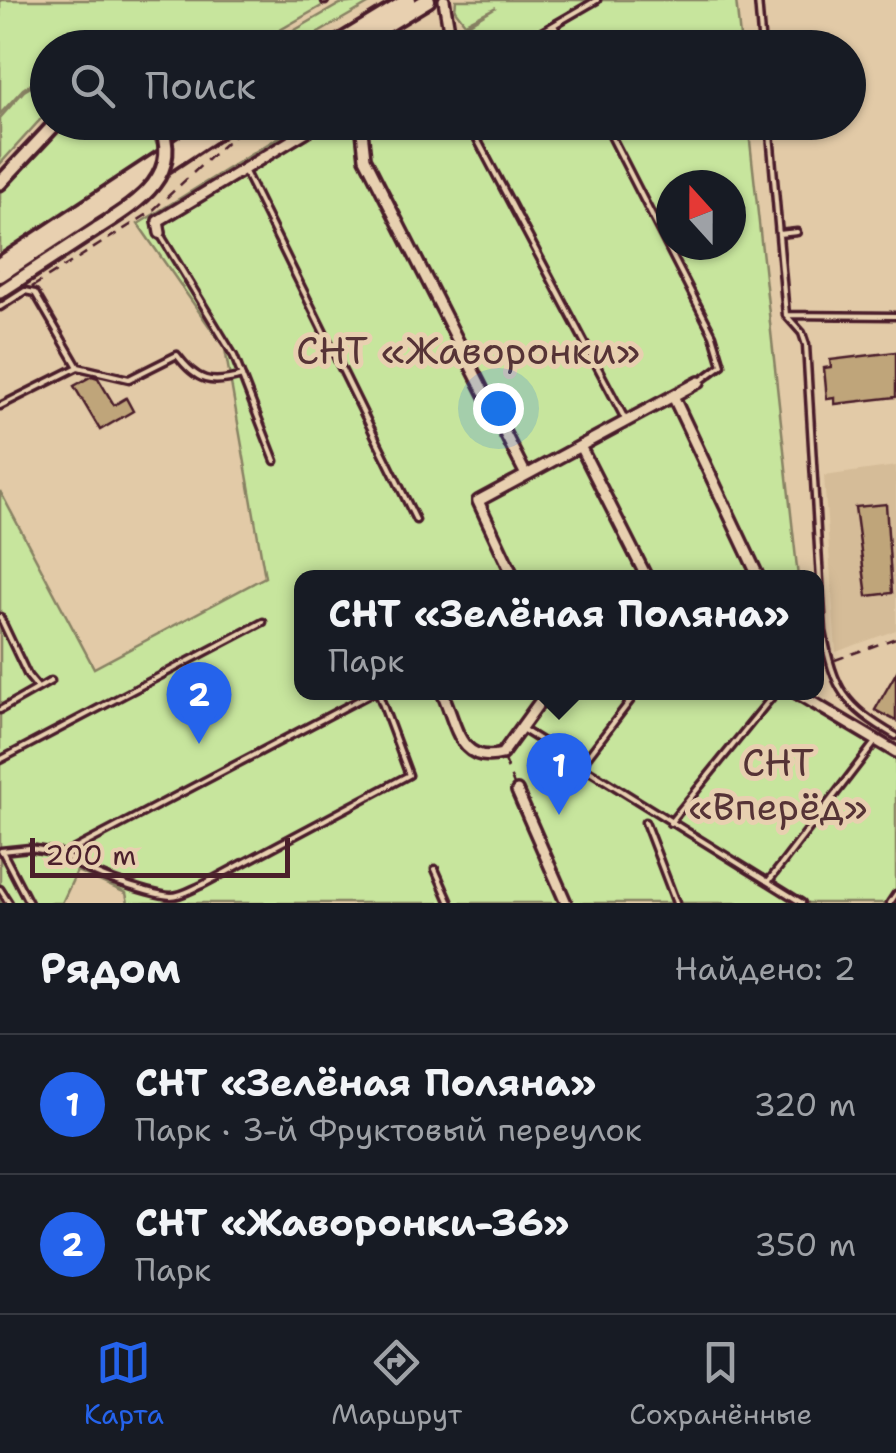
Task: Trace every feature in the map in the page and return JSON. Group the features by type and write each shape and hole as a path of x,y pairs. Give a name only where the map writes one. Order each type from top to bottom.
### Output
{"main road":[{"path":"360,30 409,0"},
{"path":"379,30 428,0"},
{"path":"0,183 40,140"},
{"path":"0,292 144,198 162,175 166,140"},
{"path":"0,264 188,140"},
{"path":"0,275 205,140"}],"street":[{"path":"444,0 449,30"},
{"path":"160,234 158,221 292,140"},
{"path":"363,140 365,158 525,473"},
{"path":"510,570 478,501 698,382"},
{"path":"673,396 755,570"},
{"path":"581,448 644,570"},
{"path":"446,700 469,753 482,759 502,754 542,700"},
{"path":"808,700 896,752"},
{"path":"516,791 566,903"}],"lane":[{"path":"545,30 597,0"},
{"path":"758,0 760,30"},
{"path":"554,25 556,30"},
{"path":"478,140 627,422"},
{"path":"613,140 714,335 722,365 698,382"},
{"path":"771,140 786,315 802,332 806,346 819,570"},
{"path":"244,169 416,520"},
{"path":"779,234 798,232"},
{"path":"160,234 242,376 275,460"},
{"path":"0,307 29,291 37,295 78,367"},
{"path":"786,315 896,316"},
{"path":"0,406 78,367 129,379 177,355 192,374 214,384 242,376"},
{"path":"0,617 28,676 38,688"},
{"path":"0,760 262,622"},
{"path":"824,637 828,662 842,697 865,718 896,736"},
{"path":"0,710 51,681"},
{"path":"30,903 1,850 30,848 65,854 361,700"},
{"path":"65,854 70,862 86,870 166,896 202,885 408,775 379,700"},
{"path":"582,764 630,700"},
{"path":"670,823 770,700"},
{"path":"522,729 802,903"},
{"path":"768,882 876,741"},
{"path":"644,822 676,903"},
{"path":"435,868 450,903"},
{"path":"0,888 9,903"},
{"path":"890,903 896,894"}],"path":[{"path":"29,291 151,212 229,140"},
{"path":"828,662 896,638"},
{"path":"502,754 516,791"}],"shaded area":[{"path":"896,466 896,630 836,652 824,476"}],"green space":[{"path":"0,0 332,0 280,30 30,30 30,85 0,114"},
{"path":"375,0 323,30 295,30 340,4"},
{"path":"456,0 736,0 739,30 458,30 496,7 465,23 455,10"},
{"path":"30,87 30,131 0,164 0,118"},
{"path":"50,140 155,140 159,151 0,255 0,192"},
{"path":"274,140 750,140 797,570 294,570 294,700 814,700 896,748 896,903 128,903 126,893 77,871 62,903 0,903 0,491 94,668 265,577 225,349 138,224"}],"building":[{"path":"896,352 896,397 835,404 835,398 827,399 824,368 831,367 830,360"},
{"path":"92,376 98,378 114,405 126,398 133,411 100,430 74,386"},
{"path":"886,504 892,593 867,596 855,507"},
{"path":"896,673 896,721 875,710"}],"place":[{"name":"СНТ «Жаворонки-36»","path":"199,744"},
{"name":"СНТ «Зелёная Поляна»","path":"559,815"}],"park label":[{"name":"СНТ «Жаворонки»","path":"468,350"},
{"name":"СНТ «Вперёд»","path":"778,784"}]}
